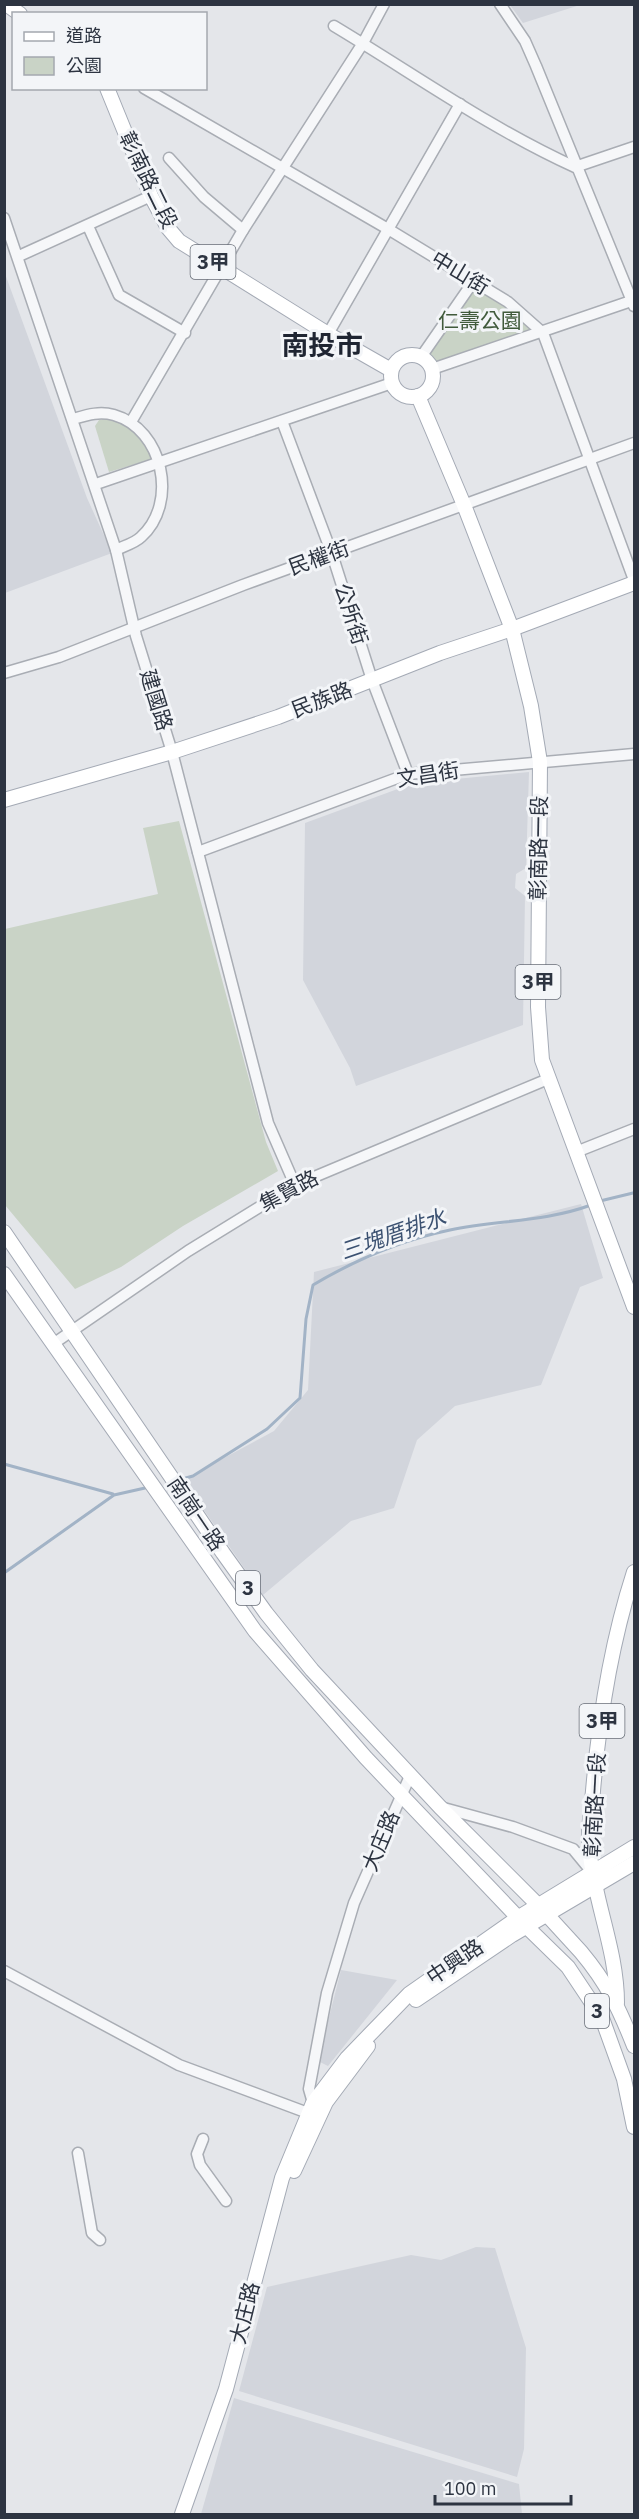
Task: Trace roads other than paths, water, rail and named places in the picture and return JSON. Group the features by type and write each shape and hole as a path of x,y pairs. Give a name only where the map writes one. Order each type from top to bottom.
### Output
{"main road":[{"name":"彰南路二段","path":"108,90 151,196 168,228 179,241 328,334 392,377 401,394 411,397 418,396"},
{"path":"392,377 400,358 414,355 421,357 432,369 431,387 418,396"},
{"name":"3甲","path":"418,396 464,505"},
{"name":"彰南路一段","path":"464,505 512,629 531,706 540,762 538,1007 542,1060 597,1208 630,1279"},
{"name":"民族路","path":"4,800 172,752 278,717 440,653 512,629 634,581"},
{"name":"南崗一路","path":"4,1232 266,1613 334,1696 542,1910"},
{"name":"南崗一路","path":"4,1274 255,1631 337,1726 523,1922"},
{"name":"3甲","path":"630,1279 634,1307"},
{"name":"彰南路一段","path":"617,2003 617,1979 594,1878 590,1832 597,1749 619,1629 634,1572"},
{"name":"中興路","path":"316,2109 347,2058 409,1994 594,1878 634,1847"},
{"name":"中興路","path":"594,1878 634,1863"},
{"name":"彰南路一段","path":"542,1910 593,1967 617,2003 634,2046"},
{"name":"3","path":"523,1922 568,1966 602,2018 624,2079 634,2127"},
{"name":"大庄路","path":"183,2514 226,2389 282,2178 316,2109"},
{"name":"大庄路","path":"191,2514 232,2392 285,2194 316,2109"}],"street":[{"path":"131,422 243,230 363,43 384,4"},
{"path":"432,369 634,302 602,223 575,167 525,41 500,4"},
{"path":"334,27 460,104 540,150 575,167 634,147"},
{"name":"中山街","path":"148,90 388,229 508,302 543,333 634,581"},
{"path":"328,334 460,104"},
{"path":"168,158 204,197 243,230"},
{"path":"19,256 151,196"},
{"name":"建國路","path":"4,218 96,484 116,550 134,627 172,752 268,1123 295,1185"},
{"path":"88,226 119,295 185,333"},
{"path":"421,357 473,282"},
{"path":"96,484 282,420 392,377"},
{"path":"73,419 93,413 114,415 131,422 143,432 162,474 162,501 156,518 141,538 116,550"},
{"name":"公所街","path":"282,420 332,554 372,680 408,774"},
{"name":"民權街","path":"4,674 59,657 134,627 634,442"},
{"name":"文昌街","path":"198,852 408,774 634,754"},
{"name":"集賢路","path":"53,1344 188,1251 295,1185 548,1079"},
{"path":"576,1152 634,1129"},
{"name":"大庄路","path":"316,2109 309,2089 327,1993 354,1904 410,1776"},
{"path":"440,1807 503,1824 573,1849 594,1878"},
{"path":"4,1971 179,2065 229,2086 316,2109"},
{"path":"203,2139 197,2154 200,2165 226,2201"},
{"path":"78,2153 92,2233 100,2240"}],"waterway":[{"name":"三塊厝排水","path":"600,1201 633,1193"},
{"name":"三塊厝排水","path":"182,1479 193,1476 267,1429 300,1398 306,1319 313,1285 362,1259 414,1239 468,1227 556,1215 591,1205"},
{"path":"4,1464 113,1494"},
{"name":"三塊厝排水","path":"4,1573 114,1495 145,1488"}],"district":[{"name":"南投市","path":"322,346"}],"park label":[{"name":"仁壽公園","path":"480,321"}]}
